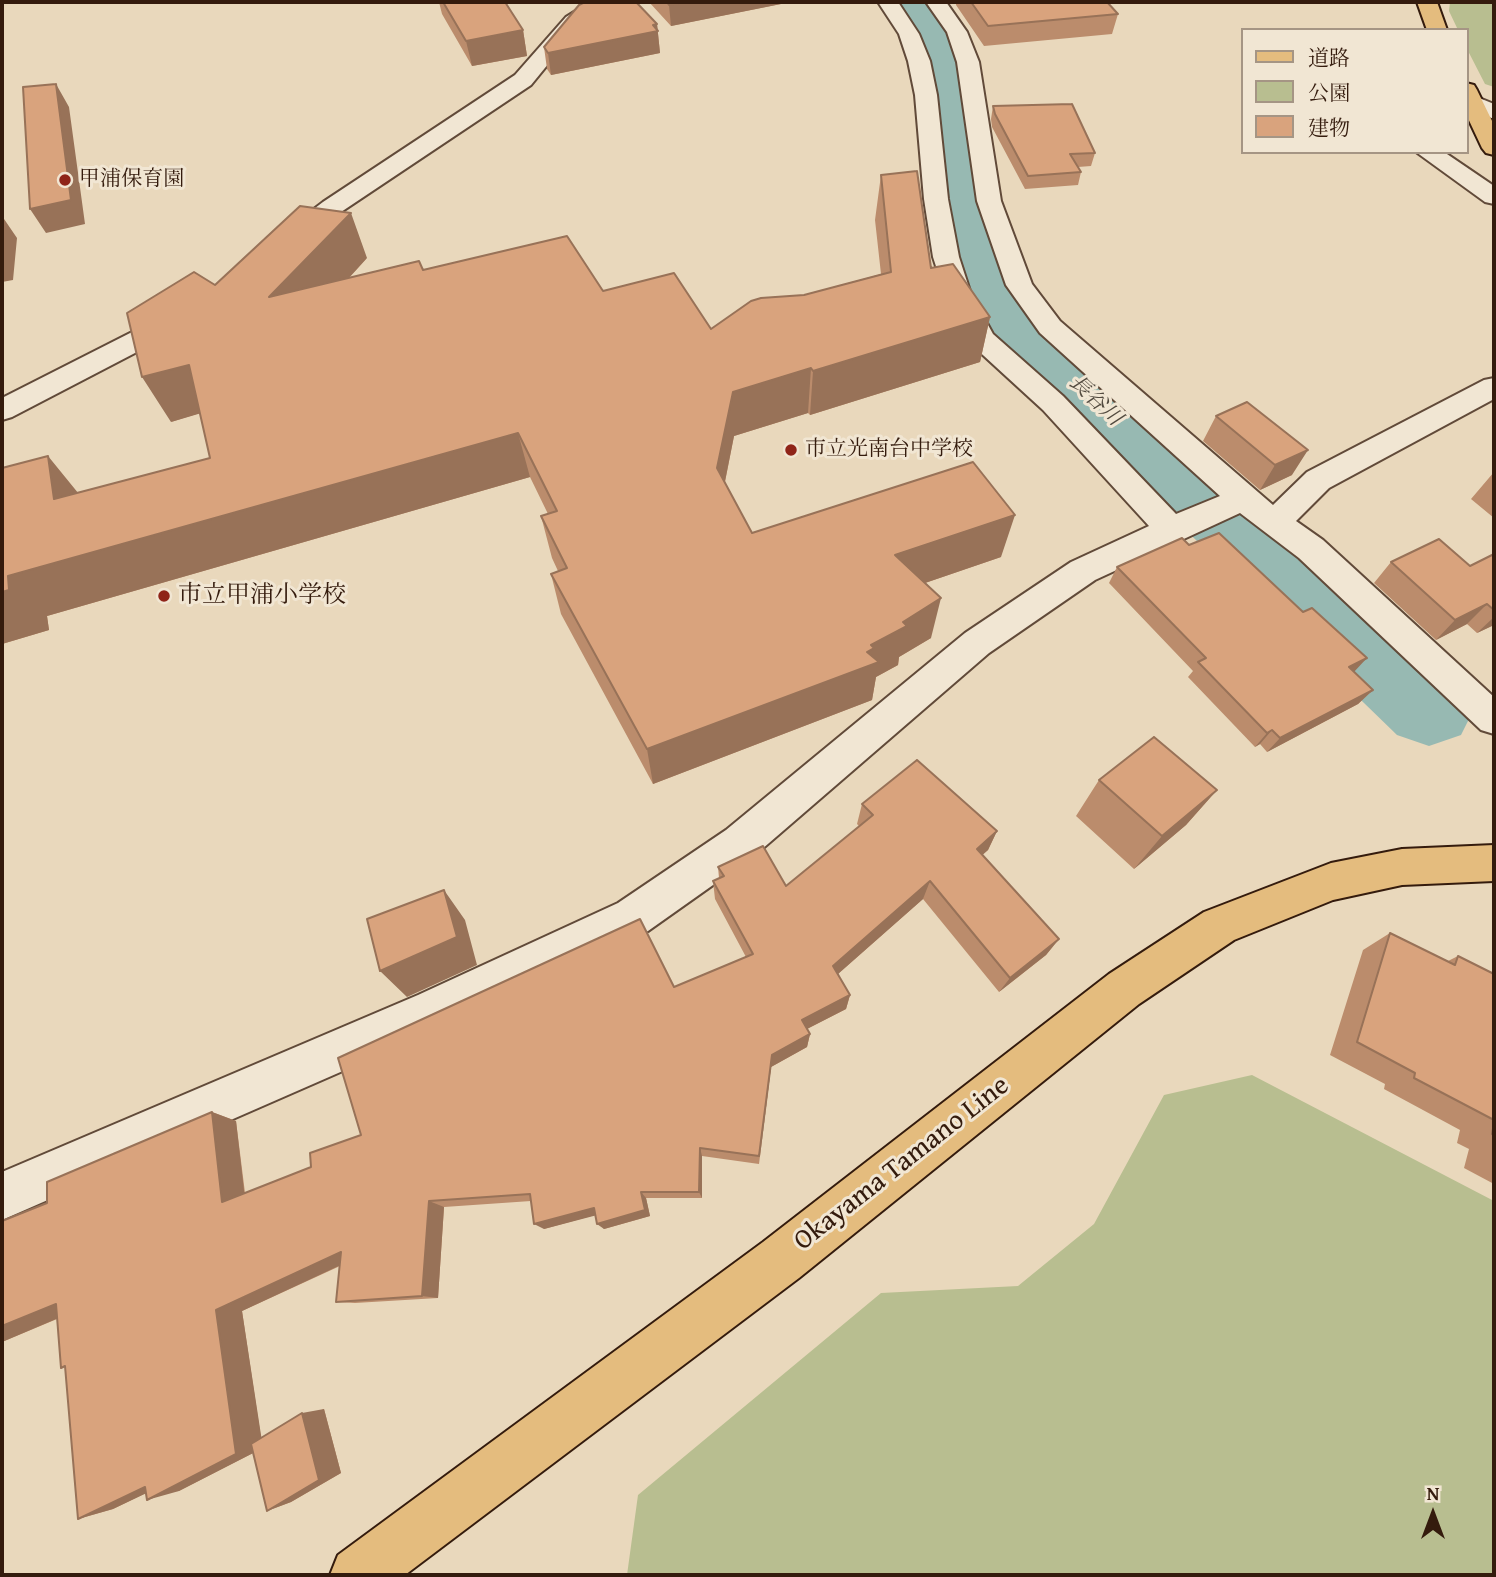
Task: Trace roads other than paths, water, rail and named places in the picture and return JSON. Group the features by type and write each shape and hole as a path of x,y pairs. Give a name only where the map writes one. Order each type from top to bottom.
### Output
{"main road":[{"path":"1427,2 1436,28"},
{"path":"1469,96 1494,148"},
{"name":"Okayama Tamano Line","path":"358,1575 780,1260 1124,989 1219,926 1331,882 1402,867 1494,863"}],"street":[{"path":"272,253 332,207 523,80 573,21 603,2"},
{"path":"888,2 909,34 919,61 926,95 936,200 946,257 958,294 982,339 1183,524"},
{"path":"936,2 957,32 968,62 989,201 1019,285 1050,327 1234,503 1275,522 1311,549 1494,719"},
{"path":"1469,96 1494,112"},
{"path":"1430,154 1494,197"},
{"path":"2,410 148,335 194,306"},
{"path":"1275,522 1318,480 1494,387"},
{"path":"2,1196 433,1010 633,917 740,843 977,643 1083,572 1234,503"}],"waterway":[{"name":"長谷川","path":"912,2 934,33 942,59 964,200 979,254 994,289 1022,333 1429,709"}],"place":[{"name":"甲浦保育園","path":"65,180"},
{"name":"市立光南台中学校","path":"791,450"},
{"name":"市立甲浦小学校","path":"164,596"}]}
